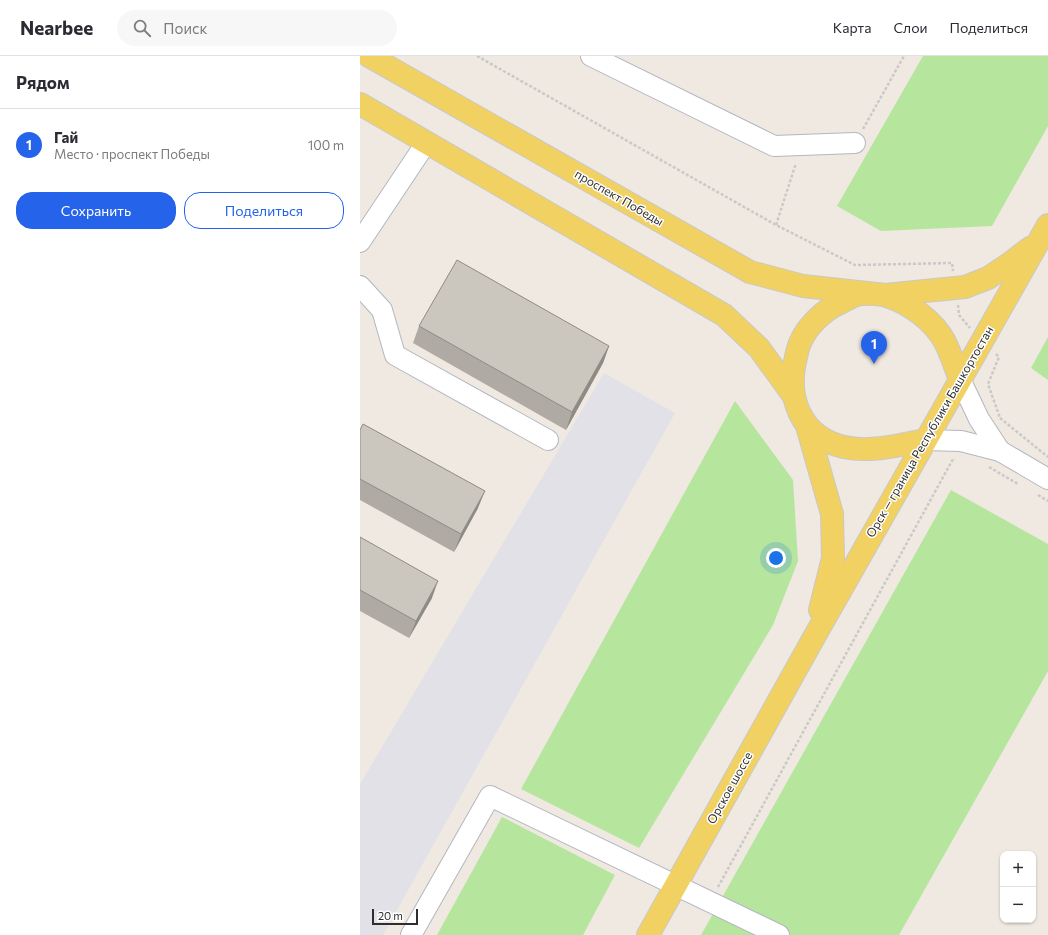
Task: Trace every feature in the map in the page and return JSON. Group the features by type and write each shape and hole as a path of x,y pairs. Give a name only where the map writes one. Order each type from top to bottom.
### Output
{"main road":[{"name":"проспект Победы","path":"369,56 750,272 803,286 885,295"},
{"path":"360,104 724,315 759,348 793,395 800,415 807,426 832,514 833,558 812,640"},
{"path":"793,395 794,367 800,343 813,324 835,306 858,294 885,295 965,286 988,278 1009,264 1044,233"},
{"name":"Орск — граница Республики Башкортостан","path":"812,640 1044,233"},
{"path":"885,295 904,303 929,322 944,341 960,379"},
{"path":"807,426 824,439 844,447 888,447 925,440"},
{"name":"Орское шоссе","path":"648,935 812,640"}],"street":[{"path":"590,56 774,146 854,143"},
{"path":"360,242 426,143"},
{"path":"360,286 382,310 395,355 548,440"},
{"path":"960,379 979,419 1000,451 1042,486"},
{"path":"925,440 961,441 1000,451"},
{"path":"411,935 490,796 779,935"}],"path":[{"path":"854,143 904,56"},
{"path":"776,225 801,145"},
{"path":"1000,417 1048,457"},
{"path":"984,464 1022,486"},
{"path":"1042,486 1048,501"}],"shaded area":[{"path":"604,373 675,413 383,935 360,935 360,784"}],"green space":[{"path":"923,56 1048,56 1048,126 992,226 881,231 837,206"},
{"path":"1048,337 1048,380 1031,368"},
{"path":"735,401 793,480 798,561 773,625 639,848 521,789"},
{"path":"951,490 1048,544 1048,671 899,935 701,935"},
{"path":"502,817 615,875 583,935 437,935"}],"building":[{"path":"457,260 609,346 572,412 419,326"},
{"path":"363,424 485,491 461,534 360,479 360,430"},
{"path":"360,537 438,581 416,621 360,590"}],"place":[{"name":"Гай","path":"874,364"}]}
